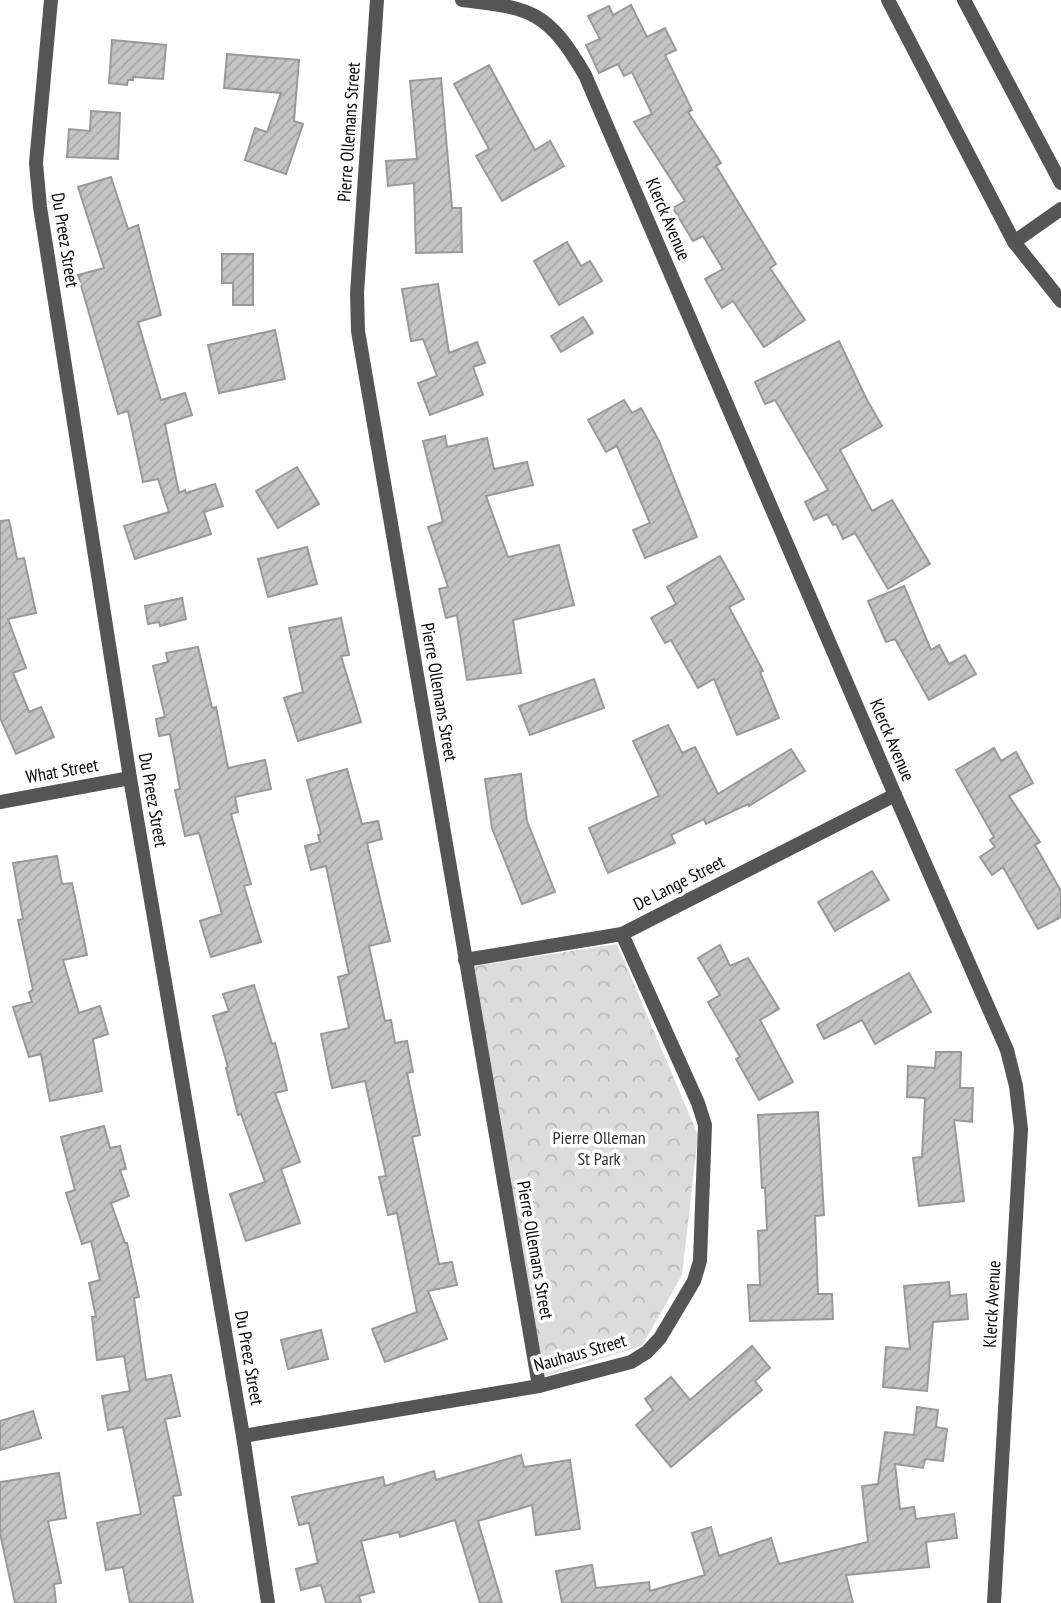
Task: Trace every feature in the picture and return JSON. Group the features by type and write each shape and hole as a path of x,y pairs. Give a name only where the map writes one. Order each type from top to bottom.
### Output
{"street":[{"name":"Du Preez Street","path":"51,0 36,163 37,184 130,778 243,1436 268,1603"},
{"name":"Pierre Ollemans Street","path":"377,0 357,293 358,331 539,1386"},
{"name":"Klerck Avenue","path":"462,0 503,5 528,12 540,19 551,26 566,43 585,75 1007,1049 1016,1086 1021,1129 994,1603"},
{"path":"888,0 1014,242 1061,301"},
{"path":"964,0 1061,183"},
{"path":"1014,242 1061,209"},
{"name":"What Street","path":"0,802 130,778"},
{"name":"De Lange Street","path":"465,960 622,934 895,795"},
{"name":"Nauhaus Street","path":"243,1436 539,1386 631,1362 660,1338 694,1281 700,1261 705,1125 698,1102 622,934"}],"green space":[{"name":"Pierre Olleman St Park","path":"617,944 698,1135 682,1275 642,1346 538,1378 468,967"}],"building":[{"path":"631,5 647,37 665,28 676,50 665,55 692,110 688,112 721,163 716,166 776,264 770,268 805,320 764,347 733,301 722,308 705,279 723,269 703,236 693,241 673,208 685,201 634,122 652,114 632,72 624,76 618,64 599,73 586,45 600,39 588,16 609,6 613,15"},
{"path":"112,40 166,45 163,79 133,77 133,80 128,80 127,85 109,83"},
{"path":"227,54 299,60 294,121 303,124 286,174 245,160 255,128 267,132 281,93 224,88"},
{"path":"489,65 535,150 550,141 564,166 502,201 476,156 489,149 454,84"},
{"path":"441,78 452,208 461,208 462,252 416,253 414,183 388,186 386,161 417,159 410,81"},
{"path":"91,111 120,113 118,159 67,157 69,129 90,131"},
{"path":"111,177 128,229 138,225 161,315 138,322 161,400 185,393 192,415 165,424 179,493 215,484 223,506 204,512 211,534 135,559 124,526 169,512 158,479 143,482 128,411 118,414 78,275 104,268 78,187"},
{"path":"567,242 581,266 590,261 602,281 559,305 534,261"},
{"path":"222,254 253,254 253,305 233,305 233,283 222,283"},
{"path":"438,284 449,353 477,342 485,363 473,367 483,395 430,415 418,383 437,376 423,339 411,341 402,289"},
{"path":"583,317 593,333 561,352 551,336"},
{"path":"275,330 285,379 219,393 208,345"},
{"path":"839,341 882,426 840,450 872,511 892,500 930,564 888,589 855,533 843,539 836,524 833,525 827,514 814,520 805,502 828,490 775,400 765,404 755,382"},
{"path":"624,400 632,413 641,408 659,441 697,537 645,558 633,530 650,523 617,446 606,452 588,420"},
{"path":"445,436 447,447 487,438 494,469 527,462 533,485 486,496 508,557 559,545 574,605 513,620 521,673 467,680 457,615 446,618 439,589 448,587 428,527 443,522 423,441"},
{"path":"297,467 319,504 278,528 256,491"},
{"path":"9,520 17,559 24,558 36,613 8,619 26,668 13,673 29,712 41,707 54,737 16,754 0,718 0,521"},
{"path":"307,547 317,584 268,597 258,559"},
{"path":"720,556 744,599 729,607 763,671 760,672 779,718 737,735 714,679 698,688 671,640 665,643 651,618 676,604 667,587"},
{"path":"904,586 931,650 939,645 949,664 965,655 976,674 929,700 895,639 886,642 868,601"},
{"path":"182,598 186,619 160,626 159,622 148,624 145,606"},
{"path":"341,618 349,655 341,656 361,722 298,741 284,698 303,692 289,628"},
{"path":"198,647 212,708 216,707 228,768 265,760 271,789 235,797 238,812 231,814 251,884 244,886 261,942 211,957 200,921 222,914 199,833 185,836 175,790 180,789 170,734 159,736 156,719 165,717 153,666 168,662 166,653"},
{"path":"594,679 604,708 530,735 519,706"},
{"path":"668,725 682,753 695,747 718,794 791,749 805,771 749,806 748,804 706,824 704,819 671,835 675,843 608,873 589,828 659,796 633,741"},
{"path":"994,748 1001,761 1016,752 1033,783 1009,796 1040,842 1035,845 1061,891 1061,917 1038,929 1003,867 992,875 980,857 995,847 990,840 994,837 956,770"},
{"path":"347,769 362,824 378,821 382,839 367,843 390,941 369,946 385,1021 391,1020 395,1043 407,1041 413,1072 407,1073 420,1135 412,1137 439,1264 452,1262 457,1285 428,1291 447,1339 385,1362 372,1329 417,1312 397,1213 388,1215 379,1177 386,1176 365,1081 332,1088 321,1034 349,1028 338,977 349,974 326,866 311,870 305,846 320,842 318,835 321,834 307,780"},
{"path":"521,774 527,821 555,892 522,904 492,828 485,779"},
{"path":"57,856 62,884 72,883 87,955 63,960 79,1013 100,1006 108,1034 93,1039 102,1091 50,1101 41,1054 29,1057 13,1007 32,1002 29,992 33,990 18,920 23,919 13,863"},
{"path":"872,871 889,900 835,931 818,902"},
{"path":"720,945 730,966 748,958 779,1009 760,1020 793,1082 759,1100 736,1059 740,1057 708,1002 720,995 698,958"},
{"path":"909,973 931,1012 875,1044 862,1020 824,1039 817,1025"},
{"path":"254,985 272,1044 275,1043 287,1090 275,1093 300,1162 281,1169 300,1223 246,1241 230,1194 265,1182 241,1114 238,1115 213,1016 229,1011 223,994"},
{"path":"936,1052 961,1052 960,1088 973,1088 972,1122 954,1120 964,1201 919,1206 913,1158 922,1157 925,1098 907,1097 908,1066 935,1068"},
{"path":"818,1112 824,1215 815,1216 818,1294 832,1294 833,1319 750,1321 748,1285 760,1285 758,1231 767,1230 758,1115"},
{"path":"104,1126 110,1148 120,1146 126,1169 120,1170 129,1196 111,1203 127,1243 139,1297 134,1298 146,1380 171,1375 180,1416 165,1419 181,1495 173,1496 193,1603 130,1603 123,1567 106,1570 97,1523 141,1514 123,1427 108,1430 102,1396 130,1391 124,1356 97,1360 92,1317 96,1317 89,1283 100,1280 91,1241 82,1244 66,1193 75,1190 61,1137"},
{"path":"949,1282 950,1296 966,1294 968,1319 933,1322 927,1391 883,1387 886,1347 910,1349 904,1286"},
{"path":"321,1330 328,1359 288,1369 281,1340"},
{"path":"752,1346 770,1368 755,1381 762,1390 671,1467 636,1425 653,1410 645,1399 671,1377 690,1400"},
{"path":"917,1407 938,1410 936,1427 947,1429 943,1461 925,1459 923,1468 895,1464 900,1509 914,1507 916,1519 954,1514 957,1538 926,1542 929,1567 846,1575 853,1603 562,1603 556,1571 592,1565 596,1588 649,1582 650,1591 705,1575 692,1533 711,1527 719,1556 771,1538 779,1564 868,1542 862,1486 878,1484 885,1432 914,1435"},
{"path":"33,1411 41,1438 0,1450 0,1421"},
{"path":"521,1455 524,1467 570,1460 580,1529 536,1535 532,1505 478,1521 502,1603 480,1603 455,1520 400,1537 399,1532 361,1541 374,1592 359,1596 361,1603 326,1603 321,1585 301,1590 296,1569 318,1563 309,1523 299,1525 292,1497 383,1477 385,1486 434,1471 436,1480"},
{"path":"59,1473 66,1518 48,1521 61,1583 54,1584 56,1603 15,1603 0,1533 0,1482"}]}
